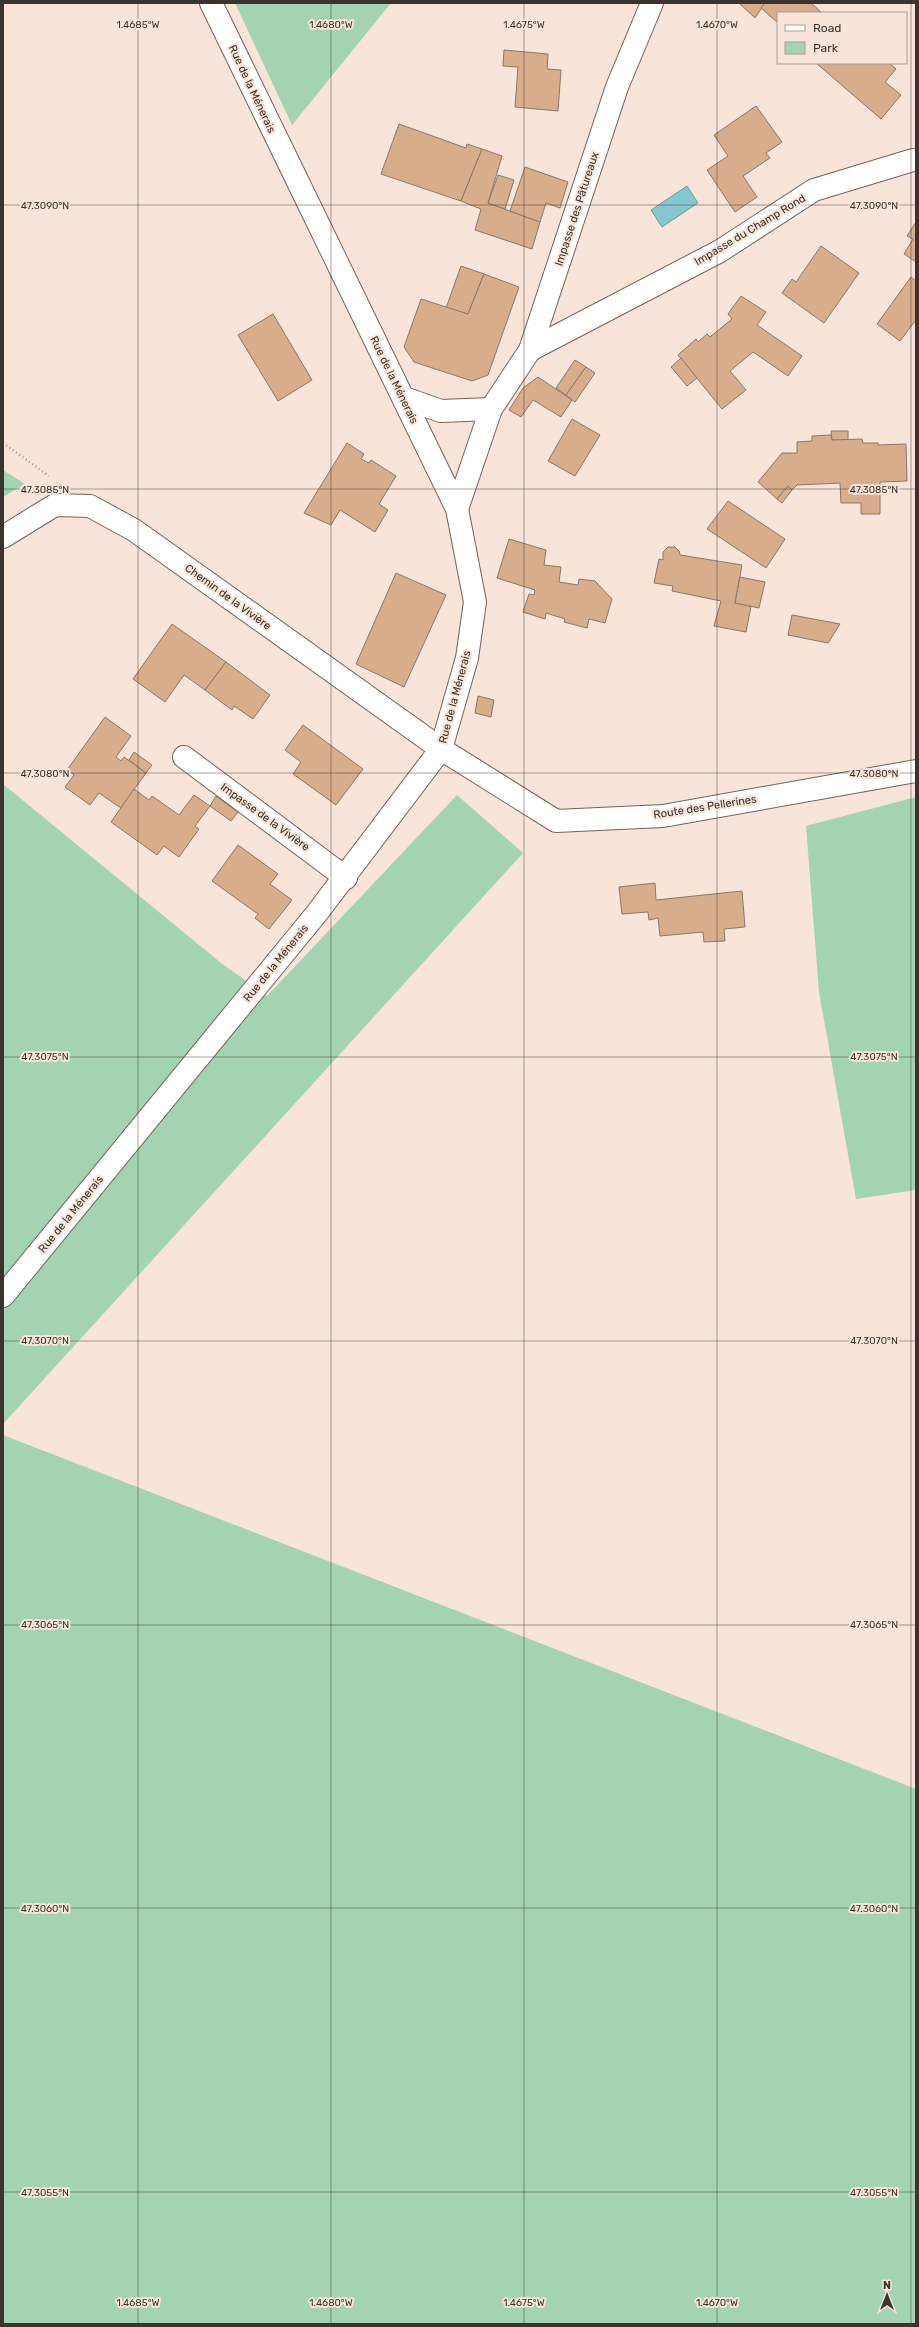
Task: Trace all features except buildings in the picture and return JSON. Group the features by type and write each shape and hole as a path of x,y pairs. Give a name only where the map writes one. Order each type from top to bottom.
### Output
{"street":[{"name":"Rue de la Ménerais","path":"3,1296 346,878 441,749 467,658 475,602 457,509 211,3"},
{"name":"Impasse des Pâtureaux","path":"457,509 491,409 530,350 617,87 652,3"},
{"name":"Impasse du Champ Rond","path":"530,350 720,251 814,190 913,160"},
{"path":"404,398 441,411 491,409"},
{"name":"Chemin de la Vivière","path":"3,537 55,505 90,506 134,530 441,749"},
{"name":"Route des Pellerines","path":"441,749 556,821 663,816 916,771"},
{"name":"Impasse de la Vivière","path":"184,757 346,878"}],"path":[{"path":"3,443 53,479"}],"green space":[{"path":"235,3 391,3 292,125"},
{"path":"3,470 25,484 3,497"},
{"path":"3,784 221,963 267,996 457,795 523,853 3,1424"},
{"path":"916,797 916,1190 856,1199 819,992 806,826"},
{"path":"3,1435 916,1789 916,2324 3,2324"}],"water":[{"path":"687,186 698,203 662,227 651,210"}]}
